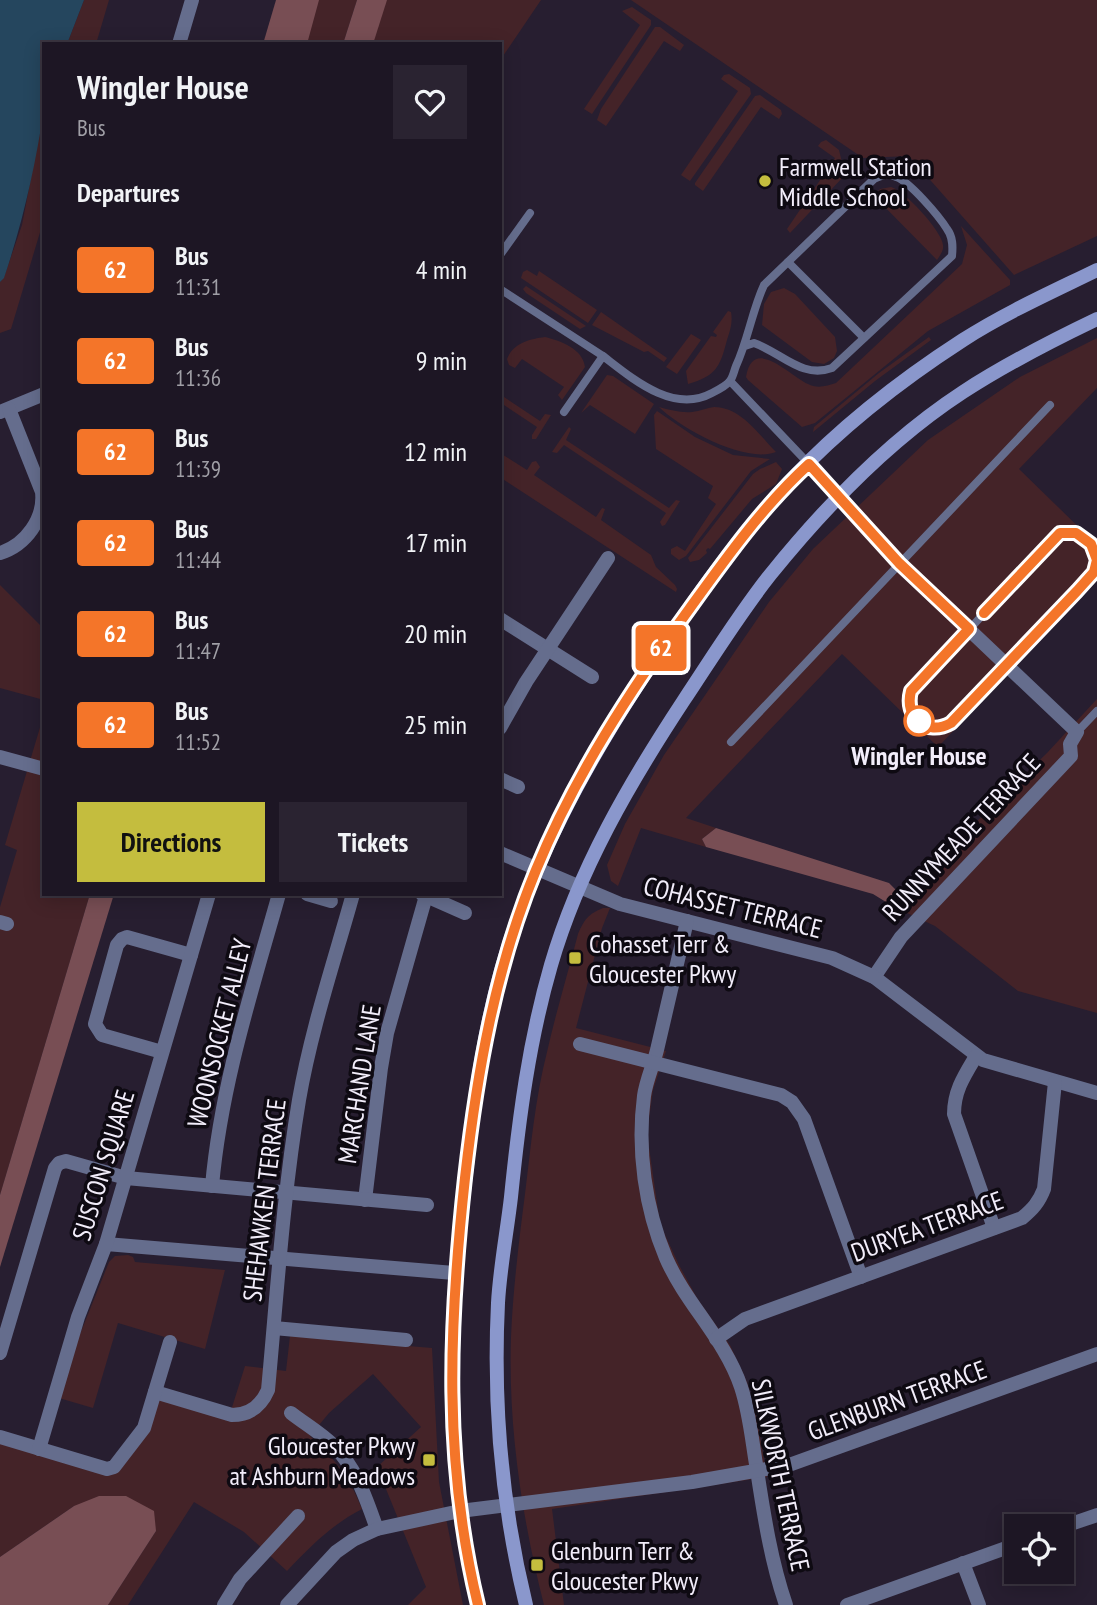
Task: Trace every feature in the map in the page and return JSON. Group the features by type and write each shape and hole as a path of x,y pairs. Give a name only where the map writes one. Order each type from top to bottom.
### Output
{"main road":[{"path":"478,1605 467,1560 460,1511 452,1419 454,1273 473,1108 487,1031 504,960 536,868 602,741 666,640 770,504 860,416 940,355 996,320 1097,270"},
{"path":"526,1605 506,1507 497,1404 498,1301 517,1128 528,1059 551,963 581,886 617,807 713,656 769,576 839,496 905,437 961,393 1043,345 1097,319"}],"street":[{"path":"180,42 192,0"},
{"path":"42,395 4,410 41,488 42,496"},
{"path":"809,464 899,563 1077,732"},
{"path":"0,553 19,544 34,526 42,508"},
{"path":"502,725 548,648 608,558"},
{"path":"502,620 592,677"},
{"name":"RUNNYMEADE TERRACE","path":"874,977 901,937 1071,756 1070,744 1077,732"},
{"path":"0,757 42,768"},
{"path":"502,780 518,787"},
{"name":"COHASSET TERRACE","path":"502,854 620,904 815,953 874,977 976,1056 1097,1093"},
{"name":"SUSCON SQUARE","path":"39,1449 78,1317 106,1244 208,896"},
{"name":"WOONSOCKET ALLEY","path":"212,1186 221,1111 233,1057 278,896"},
{"path":"314,896 331,901"},
{"name":"SHEHAWKEN TERRACE","path":"155,1392 232,1415 241,1415 250,1412 268,1391 286,1192 299,1097 313,1034 352,896"},
{"name":"MARCHAND LANE","path":"365,1200 387,1033 424,896"},
{"name":"MARCHAND LANE","path":"426,896 465,913"},
{"name":"SILKWORTH TERRACE","path":"687,920 645,1094 642,1158 647,1192 666,1256 680,1286 716,1339 740,1385 748,1412 767,1537 786,1605"},
{"path":"162,1052 102,1035 95,1024 117,945 127,937 191,956"},
{"path":"580,1044 781,1095 792,1101 804,1119 861,1277"},
{"path":"976,1056 958,1087 954,1114 994,1228"},
{"name":"DURYEA TERRACE","path":"716,1339 745,1319 1022,1218 1040,1201 1044,1189 1055,1082"},
{"name":"MARCHAND LANE","path":"0,1353 55,1168 59,1163 66,1161 126,1178 427,1205"},
{"path":"106,1244 454,1273"},
{"path":"274,1328 406,1340"},
{"path":"0,1437 107,1469 114,1467 144,1427 170,1342"},
{"name":"GLENBURN TERRACE","path":"287,1605 336,1552 353,1540 377,1529 460,1511 757,1472 789,1465 1096,1357"},
{"path":"290,1413 335,1447 348,1464 361,1487 377,1529"},
{"path":"1074,1523 1097,1515"},
{"path":"224,1605 240,1579 298,1516"},
{"path":"847,1605 1004,1549"},
{"path":"963,1563 979,1605"}],"lane":[{"path":"502,290 646,386 669,398 684,401 701,399 730,381 745,346 764,285 874,178 885,174 908,184 947,229 953,244 952,256 832,368 808,372 766,347 754,343 745,346"},
{"path":"502,252 530,213"},
{"path":"788,262 864,338"},
{"path":"564,412 603,356"},
{"path":"730,381 809,464"},
{"path":"731,742 1050,405"},
{"path":"1060,533 1076,533 1091,544 1097,560 1094,572 1007,665 951,723 942,728 933,729 912,714 908,703 911,691 1060,533"},
{"path":"1077,732 1097,711"}],"shaded area":[{"path":"84,0 109,0 97,42 68,42"},
{"path":"276,0 319,0 308,42 264,42"},
{"path":"304,0 357,0 344,42 292,42"},
{"path":"357,0 387,0 374,42 344,42"},
{"path":"360,0 541,0 502,58 502,42 347,42"},
{"path":"631,0 1097,0 1097,236 1014,275 909,156 863,158"},
{"path":"632,7 651,20 651,25 592,114 584,109 640,25 622,11"},
{"path":"655,27 660,27 684,45 680,51 664,41 606,126 597,120 601,109"},
{"path":"729,74 750,88 751,94 690,181 681,175 738,91 721,79"},
{"path":"760,95 781,110 782,114 779,119 761,107 703,191 695,183 755,96"},
{"path":"42,120 42,226 11,329 0,333 0,282 22,225"},
{"path":"826,140 839,150 845,175 790,233 787,229 835,158 818,146"},
{"path":"891,187 913,203 936,230 943,247 937,260 874,196 880,189"},
{"path":"961,226 1010,280 1010,285 928,331 815,423 802,427 748,380 746,377 750,365 756,359 764,359 811,386 836,383 962,264 967,245"},
{"path":"527,270 537,276 539,271 597,310 588,323 521,278"},
{"path":"526,286 586,326 580,329 526,293 523,289"},
{"path":"784,288 795,294 835,337 837,351 834,358 824,364 812,362 762,325 764,304 771,292"},
{"path":"728,311 731,312 731,326 719,364 705,378 688,384 686,371 711,336 716,337 713,332"},
{"path":"601,312 667,358 664,362 648,351 644,352 592,325"},
{"path":"691,334 701,340 677,374 666,367"},
{"path":"545,337 576,351 585,367 562,400 558,395 564,387 522,359 515,368 509,365 507,359 518,346"},
{"path":"929,337 931,340 813,432 814,427 879,373"},
{"path":"1097,338 1097,388 1019,469 1097,545 1097,581 938,747 842,654 686,818 716,828 702,839 706,847 641,828 618,886 611,881 607,865 625,824 664,755 769,602 813,549 928,440 1020,377"},
{"path":"607,375 613,376 654,404 635,434 590,405 581,413"},
{"path":"502,396 540,421 545,414 551,415 536,439 532,439 537,427 502,404"},
{"path":"659,407 684,412 724,408 749,423 776,452 748,453 731,449 697,434"},
{"path":"657,411 695,437 733,455 770,459 751,471 686,556 679,560 671,554 671,549 677,546 685,551 716,504 708,498 713,486 656,449 654,415"},
{"path":"569,427 571,429 566,440 669,508 676,500 680,501 665,525 662,526 660,522 666,513 564,445 557,453 552,452"},
{"path":"502,454 527,470 532,462 536,461 540,467 534,475 596,517 602,508 605,509 601,520 651,555 656,567 675,585 676,592 502,479"},
{"path":"776,462 782,469 776,484 752,499 710,549 706,550 707,553 699,560 690,562 688,558 753,474"},
{"path":"0,585 42,626 42,699 0,688"},
{"path":"1097,699 1097,1013 1018,991 935,926 894,907 901,895 1047,753"},
{"path":"42,721 42,896 89,896 0,1195 0,907 17,850 5,845"},
{"path":"716,828 889,883 901,895 894,907 873,894 706,847 702,839"},
{"path":"89,896 113,896 0,1267 0,1195"},
{"path":"603,908 610,908 602,928 576,1028 666,1051 653,1090 647,1133 660,1224 697,1298 730,1345 747,1382 757,1419 767,1477 552,1509 564,1605 544,1605 523,1506 514,1438 511,1371 513,1301 531,1140 543,1070 578,934 587,918"},
{"path":"115,1256 133,1257 135,1262 225,1270 205,1349 118,1323 93,1408 59,1398 74,1349 109,1262"},
{"path":"290,1336 432,1348 439,1482 463,1605 408,1605 426,1587 377,1467 421,1427 373,1374 329,1413 310,1436 341,1469 362,1509 331,1529 287,1571 244,1532 194,1502 128,1605 108,1605 156,1531 74,1506 0,1557 0,1442 107,1473 160,1398 228,1420 245,1366 286,1371"},
{"path":"99,1496 126,1496 154,1511 156,1531 108,1605 0,1605 0,1557 74,1506"}],"water":[{"path":"0,0 84,0 68,42 42,42 42,120 37,152 17,236 4,278 0,282"}],"bus line":[{"name":"62","path":"478,1605 467,1560 460,1511 452,1419 454,1273 473,1108 487,1031 504,960 521,909 536,868 565,808 602,741 666,640 770,504 809,464 899,563 969,629 911,691 908,703 912,714 922,724 933,729 951,723 1094,572 1097,560 1091,544 1076,533 1060,533 984,613"}],"place":[{"name":"Farmwell Station Middle School","path":"765,181"},
{"name":"Wingler House","path":"919,721"},
{"name":"Cohasset Terr & Gloucester Pkwy","path":"575,958"},
{"name":"Gloucester Pkwy at Ashburn Meadows","path":"429,1460"},
{"name":"Glenburn Terr & Gloucester Pkwy","path":"537,1565"}]}
